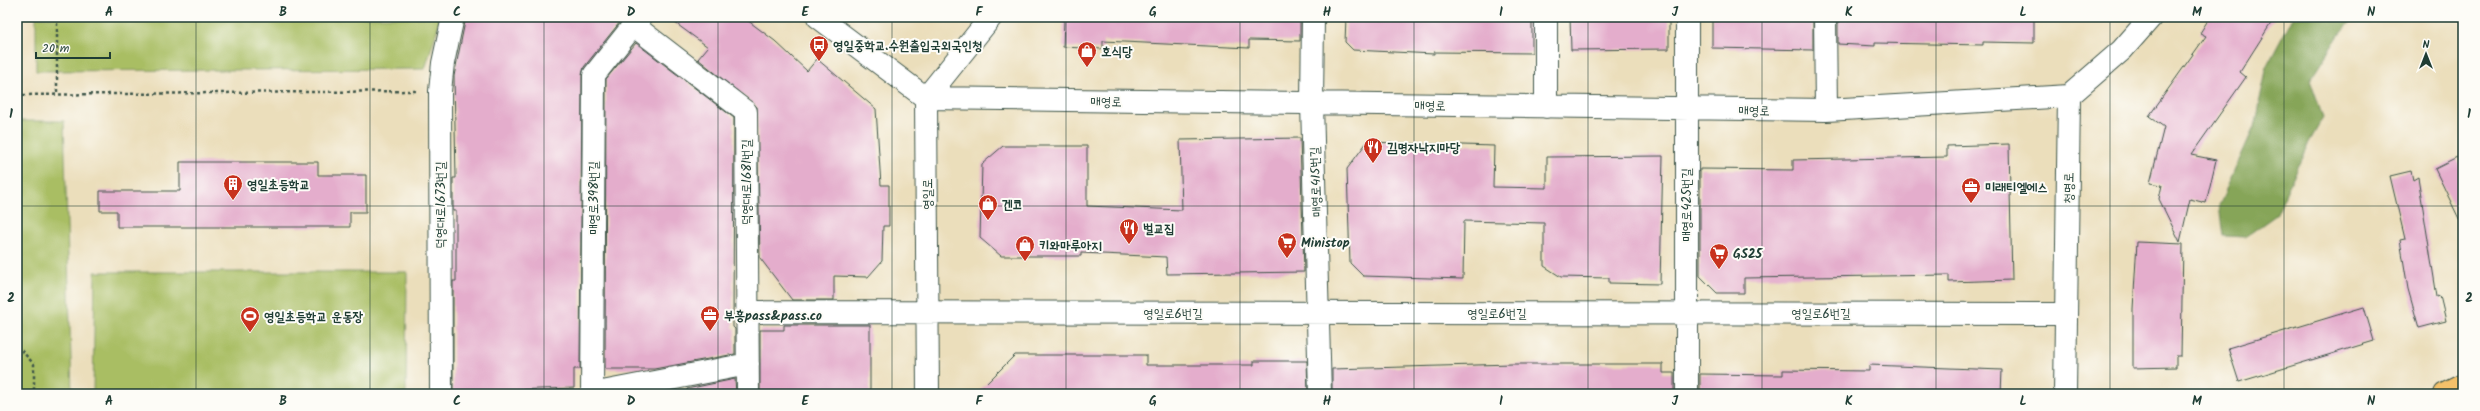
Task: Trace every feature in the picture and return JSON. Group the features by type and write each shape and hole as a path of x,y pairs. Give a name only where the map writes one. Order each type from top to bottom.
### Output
{"main road":[{"path":"2444,394 2463,385"}],"street":[{"name":"덕영대로1673번길","path":"441,394 440,91 443,63 453,17"},
{"path":"818,17 926,98 991,17"},
{"name":"매영로415번길","path":"1313,17 1312,104 1319,313 1320,394"},
{"path":"1546,17 1546,107"},
{"name":"매영로425번길","path":"1687,17 1687,394"},
{"path":"1826,17 1826,110"},
{"path":"2069,96 2122,50 2150,17"},
{"name":"덕영대로1681번길","path":"636,21 746,112 748,394"},
{"name":"매영로398번길","path":"592,394 594,76 636,21"},
{"name":"매영로","path":"926,98 1826,110 2069,96"},
{"name":"청명로","path":"2065,394 2069,96"},
{"name":"영일로","path":"926,98 928,394"},
{"name":"영일로6번길","path":"747,312 2066,314"},
{"path":"592,394 748,364"}],"path":[{"path":"57,17 57,94"},
{"path":"17,95 440,91"},
{"path":"17,346 34,364 34,394"}],"green space":[{"path":"36,17 441,17 425,69 36,71"},
{"path":"2293,17 2355,17 2339,35 2310,80 2323,118 2307,146 2276,215 2245,237 2223,236 2219,205 2254,127 2267,66"},
{"path":"17,121 64,121 72,394 17,394"},
{"name":"영일초등학교 운동장","path":"95,272 407,272 406,394 93,394"}],"building":[{"path":"466,17 624,17 584,67 582,75 580,369 574,369 574,388 508,390 508,394 453,392 453,281 456,281 456,211 453,211 453,178 456,178 454,76"},
{"path":"667,17 743,17 775,41 807,71 817,59 876,109 881,185 889,185 889,226 883,226 882,261 868,277 834,276 834,300 792,300 760,258 757,107 698,59 708,47"},
{"path":"1064,17 1300,17 1300,41 1249,40 1249,48 1103,41 1103,49 1063,47"},
{"path":"1346,17 1532,17 1532,53 1434,52 1434,54 1353,50 1345,42"},
{"path":"1570,17 1669,18 1669,49 1571,50"},
{"path":"1712,17 1813,17 1813,50 1712,48"},
{"path":"1838,17 2034,17 2034,43 1983,42 1983,45 1875,43 1875,46 1838,44"},
{"path":"2210,17 2275,17 2240,72 2246,77 2191,155 2216,160 2206,203 2190,199 2180,242 2159,199 2162,185 2150,183 2164,127 2149,116 2206,36 2200,33"},
{"path":"636,43 734,118 733,327 735,329 735,354 654,369 605,369 606,79"},
{"path":"1300,138 1304,272 1167,274 1166,257 1081,253 1081,256 1001,256 980,238 982,164 1003,146 1087,146 1087,206 1182,210 1180,140"},
{"path":"1367,142 1494,146 1493,187 1547,188 1547,157 1663,156 1660,284 1609,283 1609,278 1561,277 1544,266 1544,223 1464,221 1463,279 1363,276 1350,263 1347,169"},
{"path":"2009,144 2012,280 1949,282 1949,275 1744,278 1744,293 1717,293 1700,276 1700,169 1793,170 1793,160 1947,157 1947,146"},
{"path":"2457,158 2463,170 2463,227 2435,169"},
{"name":"영일초등학교","path":"180,162 318,162 318,175 366,175 366,212 350,212 350,227 117,227 117,211 100,211 100,191 180,191"},
{"path":"2411,171 2413,180 2418,177 2437,297 2440,296 2446,321 2419,328 2408,289 2400,240 2405,239 2390,176"},
{"path":"2137,242 2183,244 2181,356 2176,356 2176,367 2133,368 2133,309"},
{"path":"2364,307 2374,341 2239,382 2228,348"},
{"path":"784,325 870,325 870,394 760,394 760,330 784,330"},
{"path":"1015,355 1146,355 1146,365 1254,365 1254,361 1307,361 1308,394 976,394"},
{"path":"1512,364 1663,364 1663,373 1674,373 1674,394 1332,394 1332,369"},
{"path":"1869,365 2002,370 2001,394 1700,394 1700,374 1783,375 1783,370 1869,371"},
{"path":"735,379 736,394 688,394 687,389"}],"place":[{"name":"영일중학교.수원출입국외국인청","path":"819,62"},
{"name":"호식당","path":"1087,68"},
{"name":"김명자낙지마당","path":"1373,164"},
{"name":"영일초등학교","path":"233,201"},
{"name":"미래티엘에스","path":"1971,204"},
{"name":"겐코","path":"988,221"},
{"name":"벌교집","path":"1129,245"},
{"name":"Ministop","path":"1287,259"},
{"name":"키와마루아지","path":"1025,262"},
{"name":"GS25","path":"1719,270"},
{"name":"부흥pass&pass.co","path":"710,332"},
{"name":"영일초등학교 운동장","path":"250,333"}]}
